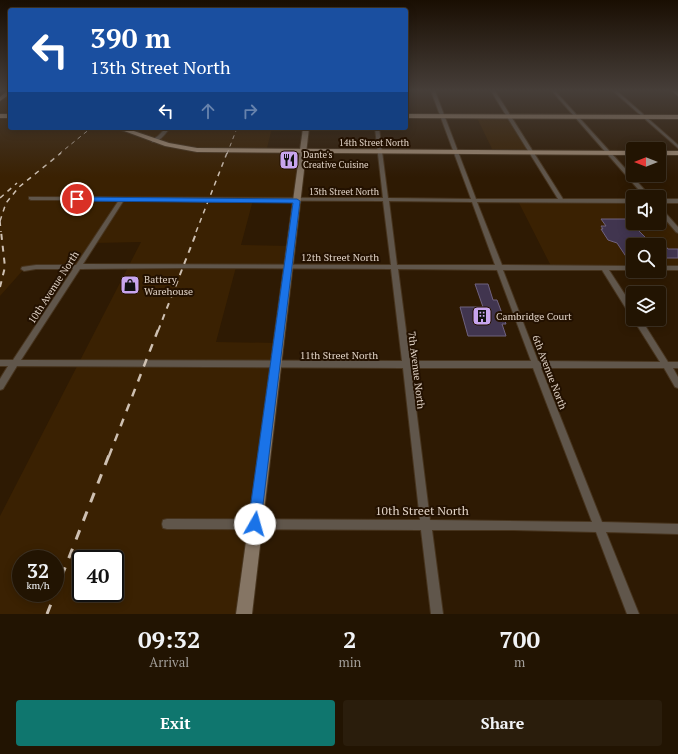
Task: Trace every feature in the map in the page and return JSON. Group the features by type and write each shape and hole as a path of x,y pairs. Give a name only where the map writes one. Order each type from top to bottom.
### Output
{"main road":[{"name":"14th Street North","path":"124,130 154,141 183,149 197,150 303,152 626,153"},
{"path":"666,153 678,153"}],"street":[{"name":"6th Avenue North","path":"444,120 473,201 633,614"},
{"path":"511,120 562,201"},
{"path":"578,120 642,190"},
{"path":"646,120 678,147"},
{"path":"154,141 166,130"},
{"path":"244,614 306,130"},
{"name":"7th Avenue North","path":"377,130 437,614"},
{"name":"13th Street North","path":"31,198 297,201 626,201"},
{"name":"10th Avenue North","path":"0,386 122,199"},
{"path":"666,201 678,201"},
{"path":"666,217 678,231"},
{"name":"12th Street North","path":"24,269 36,267 78,266 626,268"},
{"path":"604,268 626,302"},
{"path":"666,268 678,268"},
{"path":"641,326 678,384"},
{"name":"11th Street North","path":"0,363 678,365"},
{"name":"10th Street North","path":"167,524 427,524 678,529"}],"shaded area":[{"path":"0,120 8,120 8,130 272,130 266,152 303,152 297,201 253,200 241,245 291,246 289,267 236,267 216,342 278,343 244,614 0,614 0,516 141,242 94,243 78,266 24,269 0,296"},
{"path":"478,120 511,120 532,153 494,153"},
{"path":"518,201 626,201 626,230 666,230 666,217 678,231 678,268 666,268 666,238 626,238 626,268 552,268"}],"building":[{"path":"601,219 626,219 626,230 638,230 646,238 626,238 626,256 617,243 608,240 601,229 603,229 601,226 606,226"},
{"path":"666,247 668,249 678,249 678,258 666,258"},
{"name":"Cambridge Court","path":"475,284 488,284 493,300 497,300 506,324 502,324 506,336 468,336 460,307 483,307"}],"railway":[{"path":"59,154 89,130"},
{"path":"227,154 236,130"},
{"path":"1,232 0,221 6,203 19,187 61,153"},
{"path":"196,232 227,153"},
{"path":"0,198 17,183"},
{"path":"0,287 5,267 1,231"},
{"path":"158,331 197,231"},
{"path":"109,456 158,330"},
{"path":"47,614 109,455"}],"place":[{"name":"Dante's Creative Cuisine","path":"289,160"},
{"name":"Battery Warehouse","path":"130,285"},
{"name":"Cambridge Court","path":"482,316"}],"route":[{"path":"77,199 297,201 255,524"}]}
